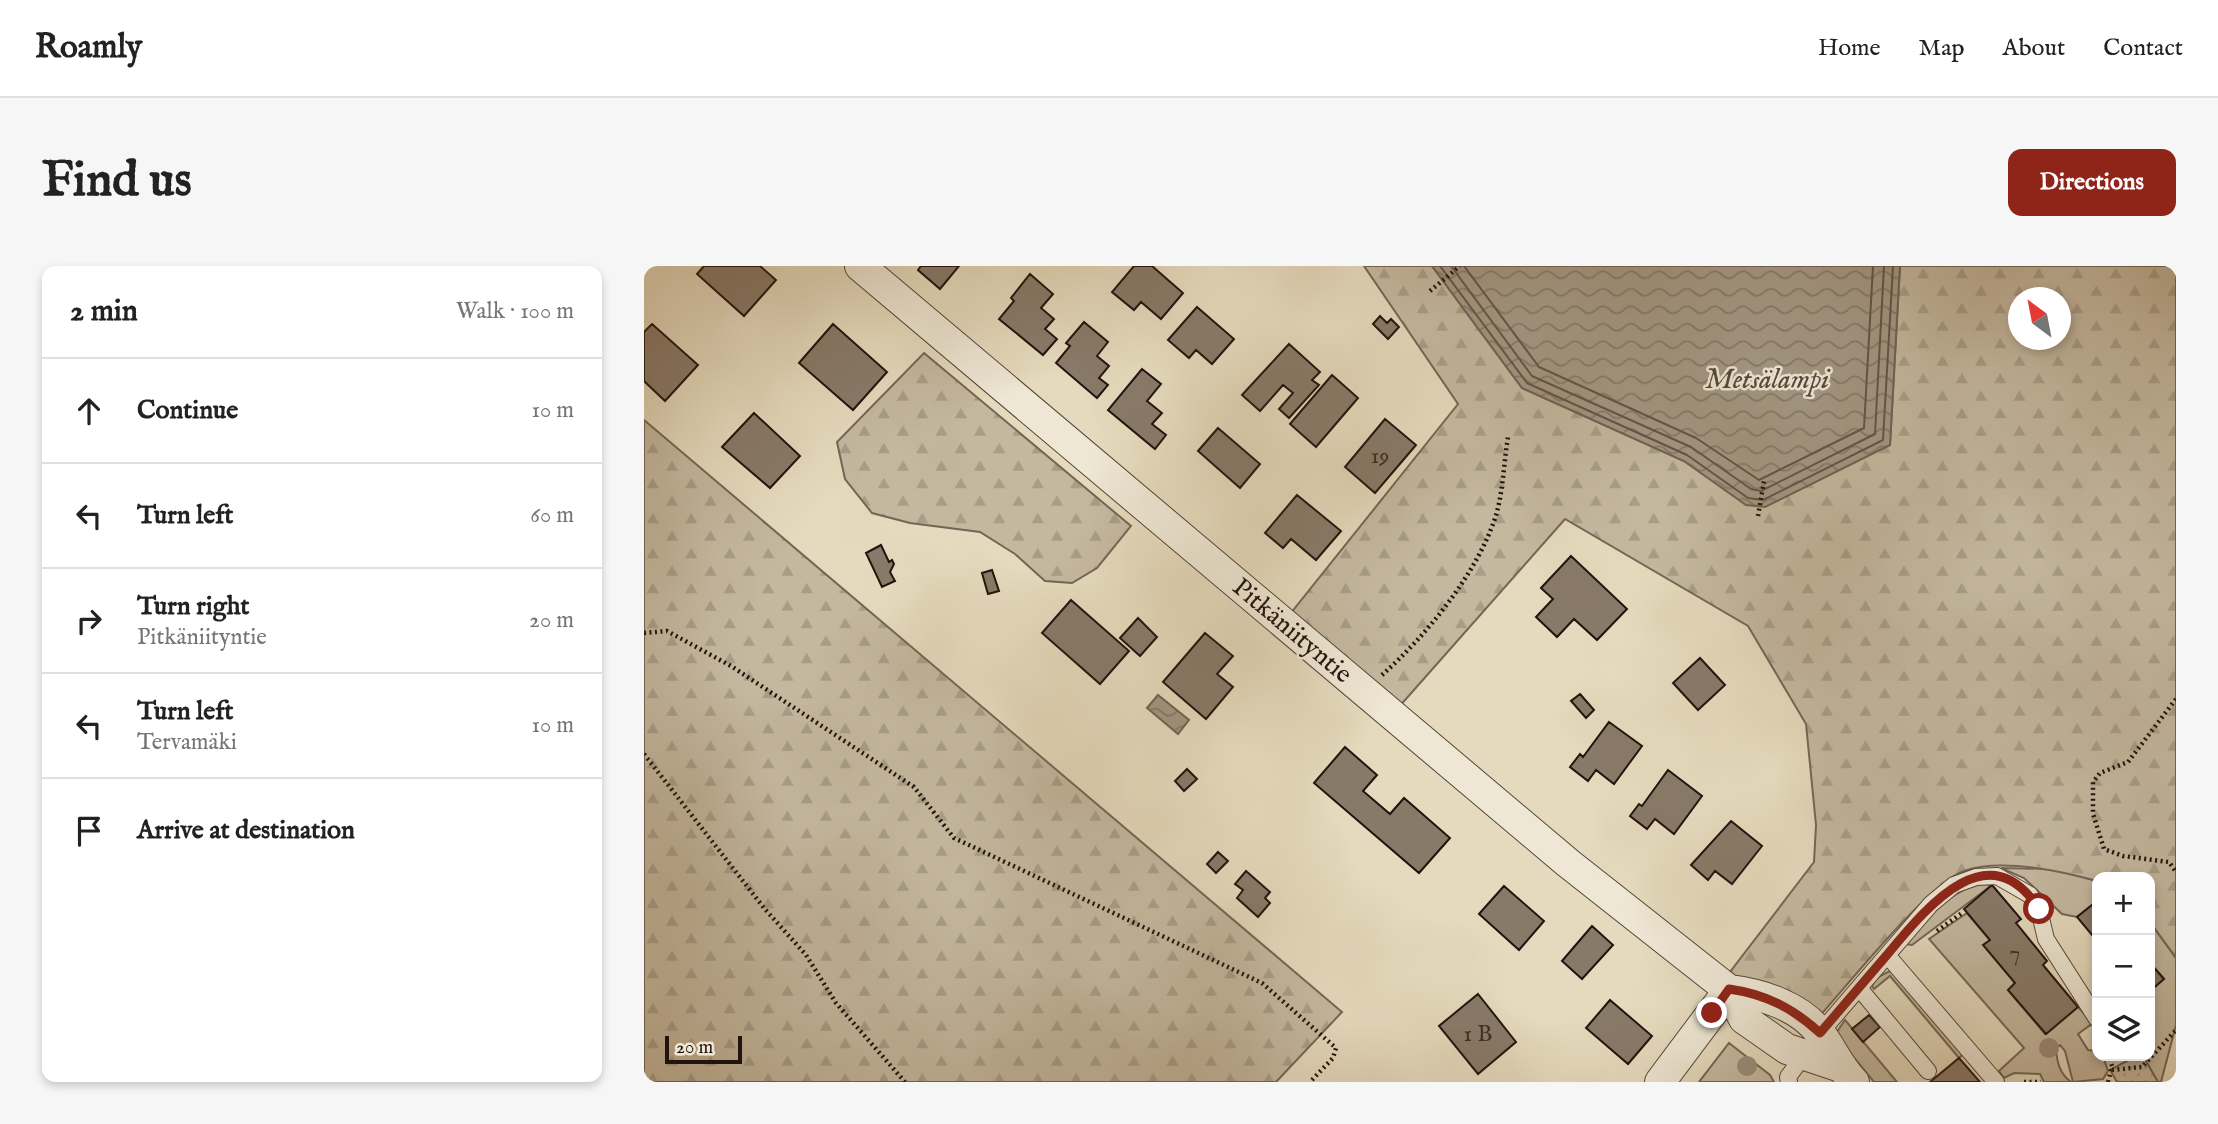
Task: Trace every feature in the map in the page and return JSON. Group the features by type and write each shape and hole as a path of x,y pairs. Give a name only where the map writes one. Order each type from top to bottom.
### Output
{"street":[{"name":"Pitkäniityntie","path":"860,266 1569,863 1729,989 1744,1018 1796,1069 1846,1074"},
{"name":"Pitkäniityntie","path":"1729,989 1761,995 1804,1018 1820,1033 1846,1074"},
{"path":"1660,1082 1729,989"}],"lane":[{"path":"1796,1069 1820,1033 1931,904 1954,885 1976,877 1997,876 2030,895 2039,909 2046,939 2092,1011"},
{"path":"1887,955 1996,1082"},
{"path":"1858,988 1928,1071"}],"path":[{"path":"1430,291 1460,266"},
{"path":"1363,691 1405,654 1472,568 1497,512 1508,437"},
{"path":"1758,516 1764,481"},
{"path":"644,634 667,631 732,666 914,787 954,838 1262,983 1336,1048 1333,1058 1310,1082"},
{"path":"2176,699 2128,762 2100,773 2093,782 2093,814 2104,849 2123,856 2169,862 2176,872"},
{"path":"644,754 764,908 806,955 836,1003 905,1082"},
{"path":"2112,1070 2142,1067 2176,1030"},
{"path":"2108,1082 2112,1070 2110,1061"},
{"path":"2024,1082 2041,1082"}],"green space":[{"path":"1364,266 1432,266 1522,388 1684,461 1746,504 1890,445 1900,266 2176,266 2176,958 2155,929 2155,872 2092,872 2092,880 2031,867 1979,867 1949,879 1930,895 1817,1019 1727,976 1814,862 1816,825 1806,724 1748,626 1565,519 1398,708 1291,613 1458,404"},
{"path":"924,353 1131,526 1097,568 1072,583 1045,581 1015,554 980,532 910,523 872,513 845,479 837,442"},
{"path":"644,420 1342,1012 1276,1082 644,1082"},
{"path":"2001,868 2052,869 2092,880 2092,905 2077,917 2062,914 2024,878"},
{"path":"1976,883 1992,885 1912,945 1905,944 1943,902"},
{"path":"1967,913 1990,940 2015,983 2008,990 2045,1034 2078,1007 2092,1022 2078,1034 2088,1050 2092,1050 2092,1061 2105,1061 2108,1071 2103,1079 2073,1082 2065,1051 2060,1045 2056,1048 2058,1063 2071,1082 2044,1082 2040,1074 2014,1073 2004,1078 1999,1071 2024,1048 1929,939"},
{"path":"2155,929 2176,958 2176,1025 2161,1082 2158,1082 2146,1061 2155,1061 2155,987 2164,979 2155,969"},
{"path":"1894,969 1965,1052 1959,1058 1890,976 1874,989 1872,986 1876,978"},
{"path":"1845,1020 1897,1082 1874,1082 1835,1035"},
{"path":"1729,1043 1770,1075 1774,1082 1699,1082"},
{"path":"2127,1061 2146,1061 2158,1082 2117,1082 2110,1070"}],"water":[{"name":"Metsälampi","path":"1432,266 1900,266 1890,445 1765,507 1746,505 1684,461 1522,388"},
{"path":"1158,695 1189,720 1178,734 1147,708"}],"building":[{"path":"704,266 760,266 776,280 744,316 697,274"},
{"path":"921,266 959,266 940,289 918,270"},
{"path":"1134,266 1152,266 1183,293 1161,319 1141,302 1134,310 1112,292"},
{"path":"1030,274 1053,294 1041,308 1054,319 1045,329 1057,339 1043,355 999,319 1014,301 1011,298"},
{"path":"1197,307 1234,339 1212,364 1196,350 1189,358 1168,340"},
{"path":"1380,316 1387,323 1391,319 1399,327 1388,339 1373,324"},
{"path":"1084,322 1108,342 1097,356 1109,366 1099,378 1108,385 1097,398 1056,363 1070,346 1066,343"},
{"path":"652,324 698,365 665,401 644,381 644,332"},
{"path":"833,324 887,372 853,410 799,363"},
{"path":"1289,344 1320,372 1312,380 1319,385 1289,418 1279,409 1293,393 1283,385 1260,411 1242,395"},
{"path":"1142,369 1161,384 1147,401 1162,413 1152,424 1166,435 1155,449 1108,410"},
{"path":"1332,375 1358,398 1316,447 1290,424"},
{"path":"754,413 800,456 770,488 722,447"},
{"path":"1385,419 1416,445 1375,493 1345,467"},
{"path":"1218,428 1260,464 1240,488 1198,451"},
{"path":"1297,495 1341,531 1316,560 1291,539 1283,548 1265,533"},
{"path":"881,545 889,562 892,560 894,564 890,572 895,581 882,587 866,553"},
{"path":"1571,556 1627,609 1597,640 1574,619 1557,637 1536,617 1553,599 1541,588"},
{"path":"992,570 999,591 988,594 982,573"},
{"path":"1071,600 1129,651 1100,684 1042,633"},
{"path":"1138,618 1157,637 1140,656 1120,638"},
{"path":"1205,633 1233,656 1217,674 1233,687 1206,719 1163,682"},
{"path":"1700,658 1725,685 1698,710 1673,683"},
{"path":"1580,694 1594,710 1586,718 1571,701"},
{"path":"1609,722 1642,746 1614,784 1596,770 1588,781 1570,767 1580,754 1583,757"},
{"path":"1345,747 1377,775 1363,791 1390,814 1404,798 1450,838 1419,873 1314,783"},
{"path":"1187,769 1197,779 1184,791 1175,781"},
{"path":"1668,770 1702,796 1674,834 1655,819 1647,829 1630,816 1639,804 1642,806"},
{"path":"1731,821 1762,846 1732,884 1715,871 1708,880 1691,865"},
{"path":"1218,852 1228,861 1216,873 1207,864"},
{"path":"1246,871 1270,892 1265,898 1270,903 1258,917 1237,898 1243,890 1235,884"},
{"path":"1992,885 2021,919 2016,923 2047,961 2043,965 2078,1007 2046,1034 2008,990 2015,983 1983,945 1990,940 1964,909"},
{"path":"1504,886 1544,921 1519,950 1479,914"},
{"path":"2092,905 2092,935 2077,917"},
{"path":"1592,926 1613,945 1582,979 1562,961"},
{"path":"2155,969 2164,979 2155,987"},
{"path":"1478,994 1516,1042 1478,1074 1439,1026"},
{"path":"1610,1000 1652,1036 1628,1064 1586,1028"},
{"path":"1869,1015 1880,1027 1863,1042 1852,1029"},
{"path":"1959,1058 1980,1082 1930,1082"}],"route":[{"path":"1712,1013 1729,989 1750,992 1804,1018 1820,1033 1931,904 1954,885 1976,877 1997,876 2030,895 2039,909"}]}
